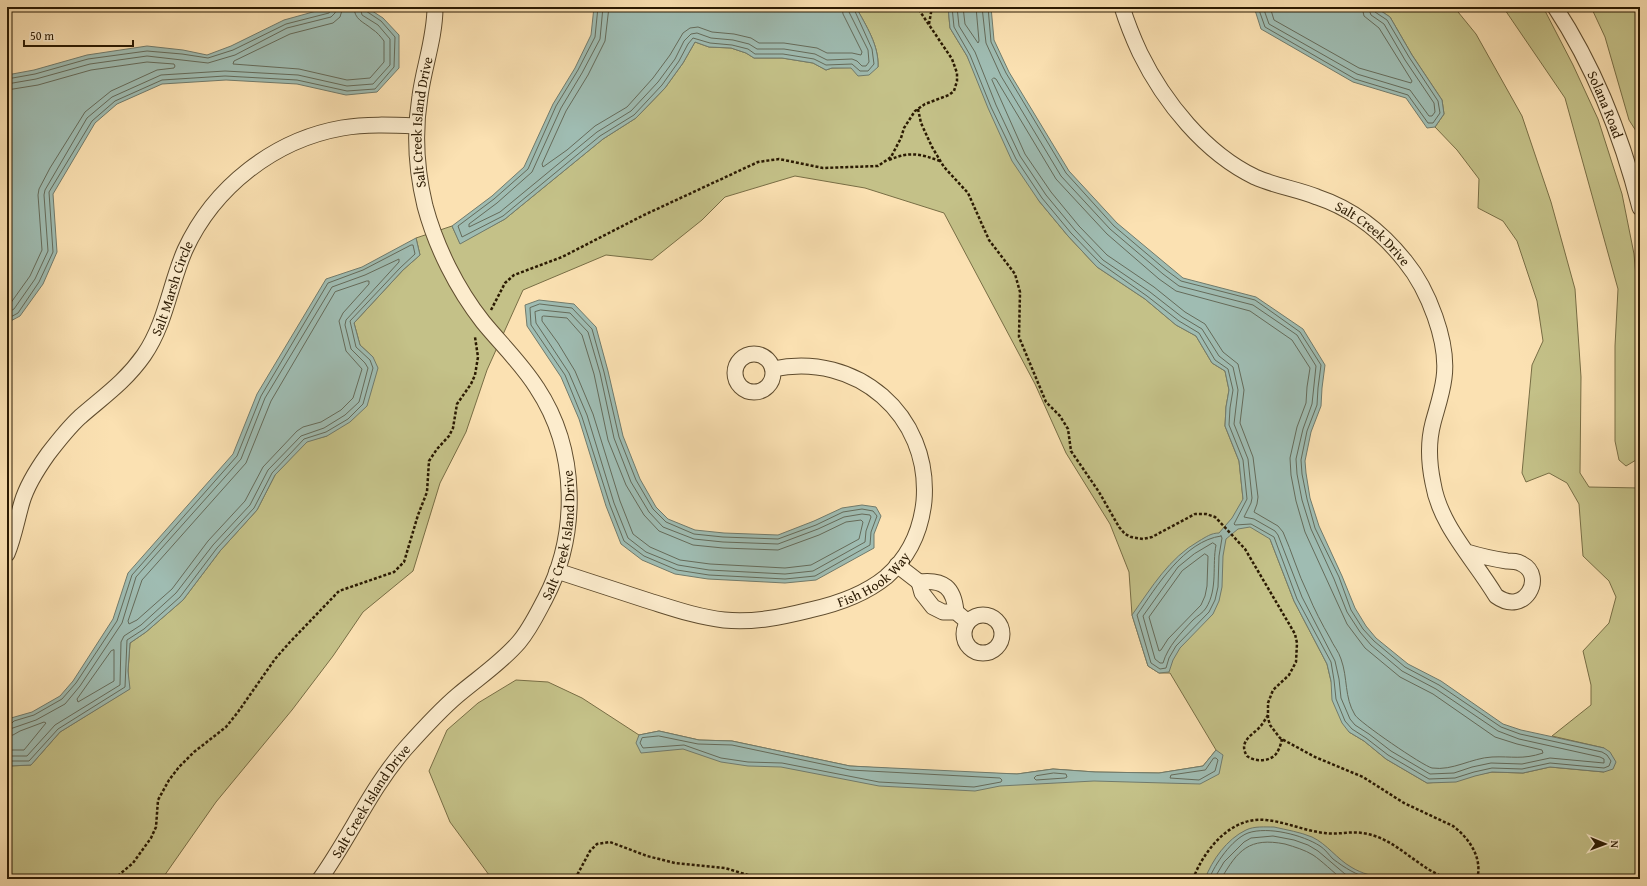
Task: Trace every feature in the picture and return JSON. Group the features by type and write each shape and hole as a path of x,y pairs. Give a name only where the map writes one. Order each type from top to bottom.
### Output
{"street":[{"name":"Salt Creek Island Drive","path":"320,879 366,803 403,751 436,714 505,656 519,642 531,626 547,597 557,571 569,523 567,464 561,438 553,416 539,390 525,370 482,320 447,264 434,234 419,181 416,155 416,126 420,94 432,44 435,7"},
{"name":"Salt Creek Drive","path":"1122,7 1140,53 1156,81 1173,106 1216,152 1235,166 1255,177 1276,186 1316,196 1342,207 1358,216 1391,244 1414,273 1432,309 1439,331 1444,355 1444,376 1441,396 1432,424 1430,442 1430,466 1433,486 1441,511 1455,537 1467,552"},
{"name":"Solana Road","path":"1555,7 1589,67 1610,113 1627,162 1640,207"},
{"name":"Salt Marsh Circle","path":"7,554 14,535 22,501 34,476 47,455 68,430 79,418 121,383 146,353 159,326 185,249 200,223 227,190 244,173 264,158 291,144 320,133 342,128 375,125 416,126"},
{"name":"Fish Hook Way","path":"557,571 693,615 725,620 757,620 786,616 816,609 851,598 869,589 886,577 897,566 911,546 919,528 923,511 924,493 920,458 912,434 905,421 879,392 860,380 842,372 796,365 773,369"},
{"path":"897,566 919,582 934,582 945,585 954,598 956,612"},
{"path":"919,582 922,593 933,607 943,612 956,612 968,622"}],"path":[{"path":"886,161 896,149 909,119 918,109 932,100 950,95 954,92 957,81 957,73 954,63 918,7"},
{"path":"929,25 932,7"},
{"path":"918,109 921,123 932,147 953,177 968,193 989,240 1015,274 1020,292 1021,304 1019,337 1046,402 1060,416 1068,429 1071,451 1099,492 1119,526 1131,537 1143,539 1152,537 1195,514 1206,514 1216,517 1245,549 1295,634 1297,643 1296,662 1289,675 1273,690 1270,696 1268,703 1270,724 1282,739 1315,757 1362,777 1389,795 1457,829 1470,844 1478,862 1479,871 1477,879"},
{"path":"114,879 133,863 151,838 156,827 158,800 178,767 194,752 226,727 275,659 290,642 340,591 394,572 404,562 418,515 427,492 429,461 437,449 450,436 453,428 457,404 471,384 475,375 478,357 476,327 491,311 505,283 514,275 562,257 644,215 758,162 779,159 823,168 863,167 878,166 886,161 912,153 941,161"},
{"path":"1268,715 1259,728 1245,741 1244,752 1251,759 1256,760 1272,758 1278,751 1282,739"},
{"path":"1193,879 1204,857 1224,833 1250,820 1264,820 1325,833 1361,832 1392,844 1426,868 1446,879"},
{"path":"575,879 590,851 597,844 610,842 647,856 675,863 725,868 761,879"}],"shaded area":[{"path":"856,7 948,7 950,28 967,56 1039,201 1068,236 1097,267 1145,299 1176,325 1196,336 1212,363 1225,371 1229,390 1225,426 1239,461 1243,499 1270,539 1294,601 1327,664 1331,681 1349,732 1364,741 1386,759 1427,783 1492,772 1523,773 1550,767 1604,772 1604,748 1552,736 1591,705 1591,685 1583,651 1609,623 1616,597 1609,581 1583,556 1579,504 1567,483 1549,473 1526,482 1522,473 1532,365 1543,341 1537,301 1517,241 1503,221 1478,208 1479,179 1457,150 1435,127 1444,114 1442,100 1412,55 1390,17 1375,7 1454,7 1476,34 1522,116 1551,202 1575,289 1581,377 1580,473 1589,487 1640,488 1639,879 492,879 450,822 429,771 447,730 478,703 516,680 548,682 582,698 639,735 659,731 699,740 732,741 850,766 944,772 1017,774 1053,769 1095,772 1159,773 1203,766 1216,750 1170,673 1159,673 1148,666 1132,615 1129,572 1110,524 1066,453 1035,384 944,213 865,188 795,176 725,197 702,220 652,260 606,255 523,290 487,370 466,432 440,483 413,571 363,612 333,656 292,710 216,802 162,879 7,879 7,762 9,766 31,765 60,732 129,689 128,671 130,643 146,632 183,600 220,551 257,510 275,475 307,441 327,436 373,357 360,345 354,323 403,270 420,255 416,238 452,226 460,243 505,219 603,139 636,118 665,88 683,63 695,42 709,47 731,48 746,53 754,58 782,58 813,63 826,70 832,68 878,67 878,59 874,43"},
{"path":"1503,7 1543,7 1573,65 1598,119 1622,194 1634,254 1640,322 1640,436 1636,460 1626,466 1619,460 1615,441 1615,346 1618,289 1565,98"},
{"path":"1591,7 1640,7 1640,132 1636,131 1629,120 1605,37"}],"water":[{"path":"339,7 366,7 383,18 399,35 399,68 377,92 346,95 297,84 226,80 162,84 117,104 95,123 53,194 57,252 43,284 20,316 7,323 7,75 34,70 87,55 147,46 183,50 207,55 231,46 284,20 320,10"},
{"path":"594,7 856,7 874,43 878,59 878,67 869,75 858,76 851,68 832,68 826,70 813,63 782,58 754,58 746,53 731,48 709,47 695,42 683,63 665,88 636,118 603,139 505,219 460,244 452,226 492,196 524,167 553,104 575,68 591,35"},
{"path":"948,7 991,7 994,40 1009,72 1069,171 1117,223 1183,278 1256,297 1303,329 1325,365 1321,406 1311,432 1305,461 1310,498 1319,526 1355,608 1366,626 1376,638 1408,664 1441,681 1503,724 1521,730 1604,748 1610,752 1616,762 1613,769 1604,772 1550,767 1523,773 1492,772 1456,782 1427,783 1386,759 1364,741 1349,732 1342,723 1332,700 1331,681 1327,664 1294,601 1270,539 1250,527 1238,529 1226,539 1223,556 1222,587 1219,601 1213,614 1180,648 1173,660 1169,672 1159,673 1148,666 1132,615 1154,584 1170,565 1188,548 1211,534 1219,533 1232,518 1243,499 1239,461 1225,426 1229,390 1225,371 1212,363 1196,336 1176,325 1145,299 1097,267 1068,236 1039,201 1012,161 967,56 950,28"},
{"path":"1254,7 1375,7 1390,17 1412,55 1442,100 1444,114 1435,127 1427,128 1406,98 1353,82 1261,29"},
{"path":"416,238 420,255 403,270 354,323 360,345 373,357 378,368 367,406 350,422 327,436 307,442 275,475 257,510 220,551 183,600 146,632 130,643 128,671 130,689 60,732 31,765 9,766 7,762 7,723 11,718 32,712 60,696 73,681 113,619 128,573 233,454 257,394 326,279 362,267"},
{"path":"539,300 574,304 596,327 623,436 640,479 656,507 668,519 695,530 724,533 778,535 842,508 862,505 876,507 881,516 874,534 874,548 816,580 785,583 708,579 675,574 642,560 621,544 606,506 579,419 561,377 527,326 525,305"},
{"path":"659,731 699,740 732,741 850,766 1017,774 1053,769 1095,772 1159,773 1203,766 1216,750 1223,755 1219,774 1200,784 1094,781 1000,786 975,791 879,786 781,767 748,766 721,762 683,749 641,753 636,743 639,735"},
{"path":"1274,827 1298,832 1312,837 1346,864 1359,871 1386,879 1205,879 1221,851 1239,834 1252,828"}]}
